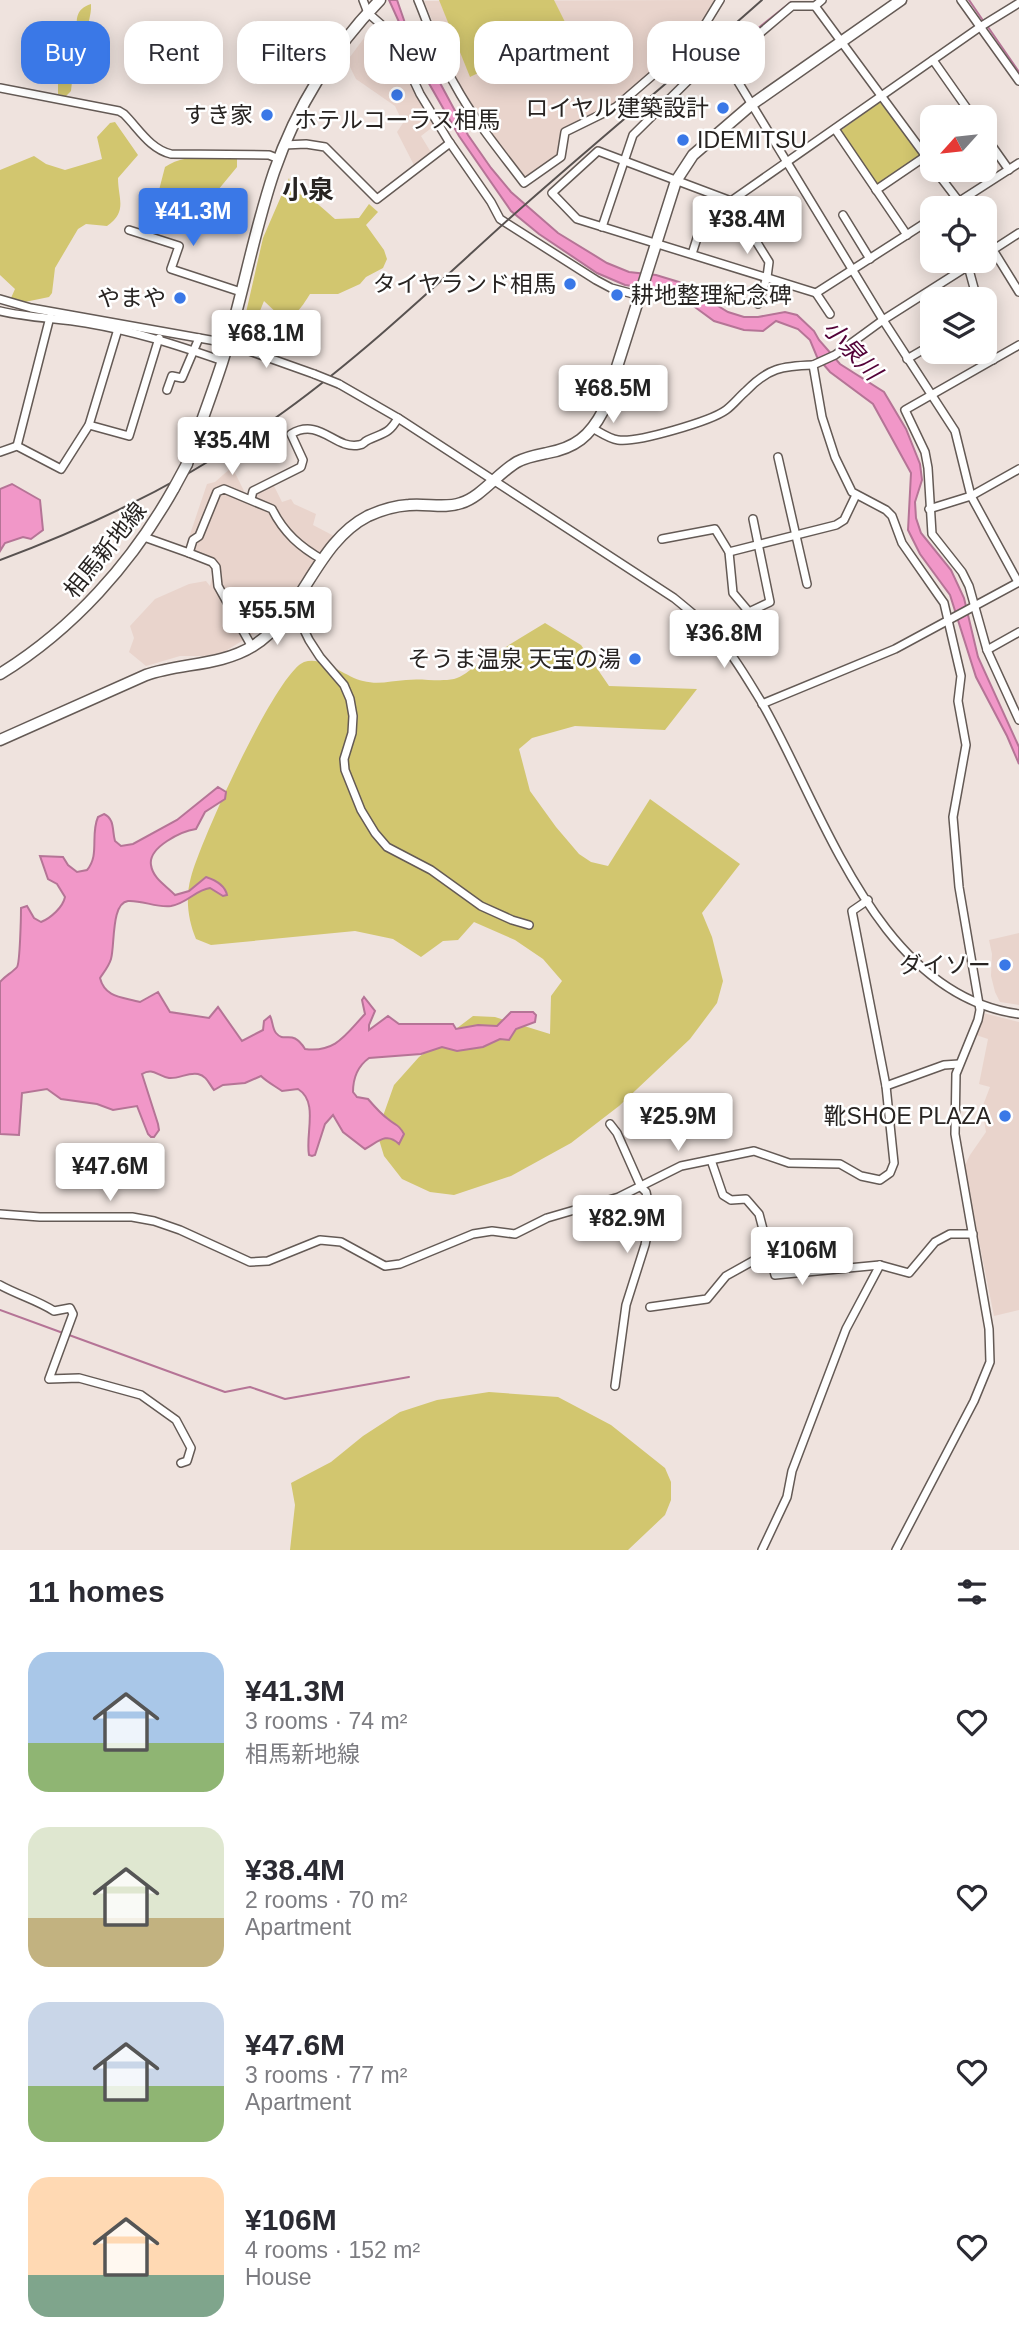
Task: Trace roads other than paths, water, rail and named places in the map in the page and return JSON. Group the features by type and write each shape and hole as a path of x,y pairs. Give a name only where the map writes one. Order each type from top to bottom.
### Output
{"main road":[{"name":"相馬新地線","path":"0,674 41,646 103,589 144,537 174,488 187,464 223,362 279,159 312,89 334,55 380,0"},
{"path":"0,740 146,675 225,658 252,647 276,626 343,535 366,517 384,509 409,505 446,506 462,503 518,461 563,451 581,441 594,429 603,411 676,181 692,155 751,104 901,0"}],"street":[{"path":"363,0 368,13 392,34 420,94 491,201 500,219 611,288 642,294"},
{"path":"418,0 454,85 524,183 561,157 565,132 616,107 698,36 720,0"},
{"path":"765,29 792,6 815,6 822,0"},
{"path":"961,0 984,25 1019,81"},
{"path":"732,201 1017,4"},
{"path":"815,6 920,148"},
{"path":"933,60 965,105"},
{"path":"602,227 633,135 685,84"},
{"path":"739,84 930,396 955,431 971,496 1019,582 895,649 762,704"},
{"path":"0,88 119,111 161,152 268,155 279,159"},
{"path":"835,129 907,235"},
{"path":"285,145 325,147 377,199 450,143"},
{"path":"758,304 767,277 769,262 732,201 598,151 552,193 577,219 767,277 816,293 830,314"},
{"path":"998,154 1009,170"},
{"path":"876,190 920,160"},
{"path":"973,196 1019,163"},
{"path":"843,215 870,259"},
{"path":"816,293 920,226"},
{"path":"129,230 179,246 171,269 241,292"},
{"path":"997,247 1019,233"},
{"path":"692,254 698,235"},
{"path":"997,254 1019,292"},
{"path":"594,429 618,440 634,439 707,421 727,410 757,380 774,369 814,364 835,355 883,320 957,273"},
{"path":"0,299 31,308 227,343 339,384 398,418 674,598 708,626 732,657 762,704 842,864 900,947 950,989 978,1004 1019,1014"},
{"path":"0,311 27,317 50,317 159,338 223,362"},
{"path":"17,446 50,317"},
{"path":"0,452 17,446 61,468 89,425 118,329"},
{"path":"89,425 129,436 159,338"},
{"path":"167,390 172,376 182,378 200,338"},
{"path":"997,358 1019,345"},
{"path":"907,359 920,352"},
{"path":"814,364 822,416 835,457 852,492 887,510 892,516 902,543 944,604 961,676 957,701 966,745 953,817 959,887 978,1004 978,1020 959,1064 954,1098 955,1134 989,1329 990,1362 974,1401 896,1550"},
{"path":"986,364 905,410 925,452 932,534 962,572 969,586 987,650 1019,720"},
{"path":"251,499 253,491 300,467 303,460 291,434 299,429 317,430 357,446 383,436 398,418"},
{"path":"779,457 807,584"},
{"path":"929,509 971,496 1019,469"},
{"path":"189,553 217,492 224,489 272,509 295,542 323,560"},
{"path":"729,552 836,525 844,520 856,495"},
{"path":"662,538 715,529 729,552 733,593 749,612 770,602 753,519"},
{"path":"144,537 212,562 216,567 218,586 252,647"},
{"path":"292,605 316,651 344,685 350,699 352,733 344,759 345,770 361,810 375,832 387,847 432,870 481,906 529,925"},
{"path":"987,650 1019,632"},
{"path":"0,1214 132,1217 154,1221 250,1262 268,1261 320,1240 341,1242 385,1266 400,1264 473,1234 492,1231 515,1234 527,1231 547,1218 619,1197 681,1166 754,1151 789,1163 840,1164 861,1176 880,1180 890,1173 894,1163 886,1086 852,911 868,900"},
{"path":"886,1086 944,1065 959,1064"},
{"path":"610,1124 646,1192 651,1215 645,1245 626,1305 615,1386"},
{"path":"712,1160 723,1195 731,1200 746,1199 759,1214 775,1275 880,1265 909,1273 935,1242 950,1234 973,1234"},
{"path":"650,1307 707,1299 726,1276 769,1252"},
{"path":"762,1550 787,1497 792,1471 846,1329 880,1265"},
{"path":"0,1285 20,1297 41,1302 54,1311 70,1308 73,1314 49,1379 79,1378 141,1395 176,1420 183,1431 191,1448 187,1461 181,1463"}],"waterway":[{"path":"724,0 707,28 707,33 727,53 791,2 804,3"},
{"path":"969,0 984,22"},
{"path":"988,27 1019,72"},
{"path":"0,1310 63,1333"},
{"path":"69,1335 225,1392 250,1387 285,1399 409,1377"}],"railway":[{"path":"0,560 75,530 148,495 218,456 315,389 762,0"}],"place":[{"name":"ホテルコーラス相馬","path":"397,95"},
{"name":"ロイヤル建築設計","path":"723,108"},
{"name":"すき家","path":"267,115"},
{"name":"IDEMITSU","path":"683,140"},
{"name":"タイヤランド相馬","path":"570,284"},
{"name":"耕地整理紀念碑","path":"617,295"},
{"name":"やまや","path":"180,298"},
{"name":"そうま温泉 天宝の湯","path":"635,659"},
{"name":"ダイソー","path":"1005,965"},
{"name":"靴SHOE PLAZA","path":"1005,1116"}],"district":[{"name":"小泉","path":"308,190"}],"water label":[{"name":"小泉川","path":"852,350"}]}
